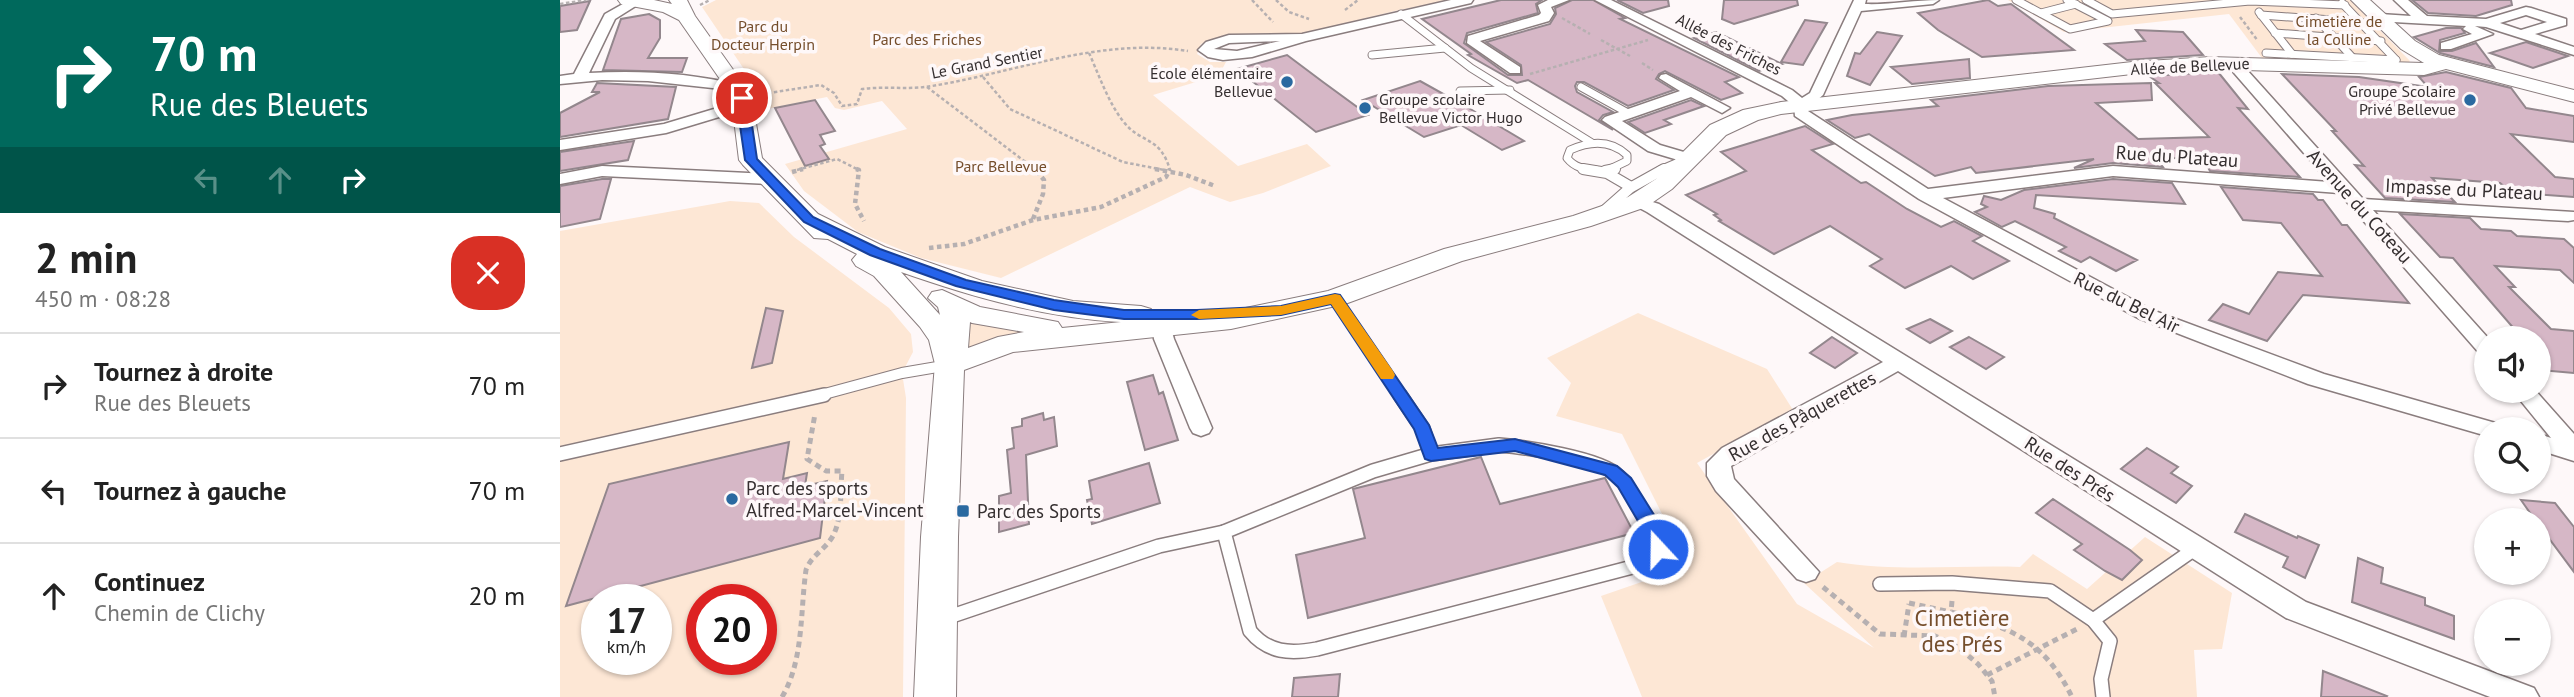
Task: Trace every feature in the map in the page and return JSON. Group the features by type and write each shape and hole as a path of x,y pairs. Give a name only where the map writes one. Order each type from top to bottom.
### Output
{"street":[{"path":"1302,38 1220,40 1205,50 1213,55 1234,55 1467,0"},
{"path":"1515,70 1474,43 1473,39 1538,20 1548,13 1544,5 1563,0"},
{"name":"Allée des Friches","path":"1601,0 1787,93 1802,105"},
{"path":"1802,105 1816,95 1858,4 1874,8 1933,0"},
{"path":"2400,0 2424,20"},
{"path":"580,76 610,17 635,1 682,8 740,97 751,160 767,179 827,236 884,270 952,323 1008,342 1170,322"},
{"path":"2348,2 2418,52 2445,55 2486,34 2449,21"},
{"path":"2487,23 2526,11 2567,20"},
{"path":"2370,20 2487,23 2574,51"},
{"path":"2521,34 2567,20"},
{"name":"Allée de Bellevue","path":"1170,322 1281,310 1335,298 1453,255 1600,215 1634,194 1664,184 1710,136 1738,120 1802,105 2132,68 2233,63 2424,69 2445,55 2574,96"},
{"name":"Avenue du Coteau","path":"2233,63 2474,334"},
{"path":"689,80 721,67"},
{"path":"560,80 580,76 689,80 740,97"},
{"path":"1666,78 1722,108"},
{"path":"1688,158 1654,148 1611,122 1612,119 1628,113 1693,92"},
{"path":"560,145 666,128 740,97"},
{"name":"Rue du Bel Air","path":"1802,105 1800,113 1925,195 2145,314 2316,379 2474,424"},
{"path":"560,179 602,171 767,179"},
{"name":"Rue du Plateau","path":"1925,195 2113,172 2344,188"},
{"name":"Rue des Prés","path":"1634,194 2296,610 2524,697"},
{"name":"Impasse du Plateau","path":"2358,204 2568,216"},
{"path":"808,219 875,252 920,258 970,286 1054,305 1170,322"},
{"path":"920,258 952,323 940,520 935,697"},
{"path":"884,270 952,323 1106,332"},
{"path":"952,323 1020,308 1080,319 1170,322"},
{"path":"1170,322 1164,339 1201,428"},
{"name":"Rue des Pâquerettes","path":"1806,572 1725,485 1719,476 1719,463 1730,454 1900,361"},
{"path":"2534,403 2574,451"},
{"path":"2551,445 2574,451"}],"lane":[{"path":"2016,0 2070,29 2108,21 2071,2"},
{"path":"2169,0 2184,7"},
{"path":"2041,13 2071,2 2088,1 2112,14 2249,0 2348,2"},
{"path":"2249,0 2292,54"},
{"path":"2301,2 2352,57"},
{"path":"1401,14 1471,68 1592,143"},
{"path":"2261,15 2370,20 2381,41 2398,58 2266,53"},
{"path":"2275,33 2381,41"},
{"path":"1372,55 1445,48"},
{"path":"1581,87 1628,113"},
{"path":"1461,91 1497,93 1510,90"},
{"path":"1592,143 1613,145 1627,155 1627,161 1622,166 1605,171 1582,170 1571,165 1567,158 1570,150 1592,143"},
{"path":"1605,171 1634,194"},
{"path":"1335,298 1423,429 1431,454"},
{"path":"560,454 819,396 902,373 952,323"},
{"path":"937,621 1159,546 1224,532 1320,491 1431,454 1515,445 1611,470 1625,482 1658,540 1658,549 1654,557 1644,564 1341,644 1298,652 1267,648 1256,642 1246,618 1224,532"},
{"path":"2093,620 2196,548"},
{"path":"1880,584 1952,583 2050,592 2093,620 2110,641 2101,679 2103,697"}],"path":[{"path":"560,4 586,0"},
{"path":"1252,0 1285,33 1282,37"},
{"path":"1276,0 1292,14 1314,19"},
{"path":"1341,12 1357,0"},
{"path":"2229,3 2266,53"},
{"path":"1548,13 1559,16 1590,34"},
{"path":"1601,40 1630,56"},
{"path":"1529,75 1648,40"},
{"name":"Le Grand Sentier","path":"740,97 821,85 834,93 842,106 847,107 857,104 862,89 882,86 927,87 1089,53 1174,47"},
{"path":"1089,53 1122,121 1130,129 1158,144 1170,172"},
{"path":"983,77 1010,109 1124,162 1215,186"},
{"path":"927,87 1031,163 1044,180 1043,194 1033,220"},
{"path":"767,179 837,159 843,160 859,170 853,204 859,217 870,226"},
{"path":"920,258 1033,220 1101,207 1159,181 1170,172"},
{"path":"782,697 793,680 808,562 827,544 834,533 842,471 826,471 807,459 819,396"},
{"path":"1806,572 1880,634 1935,636 1958,647 1992,681 1995,697"},
{"path":"1952,583 1951,612 2002,626 2042,649 2059,669 2072,697"},
{"path":"1904,636 1909,604"},
{"path":"1987,675 2042,649 2093,620"}],"green space":[{"name":"Parc Bellevue","path":"716,0 1453,0 1305,33 1218,37 1201,44 1197,54 1210,62 1226,62 1219,75 1153,95 1238,166 1307,144 1331,166 1263,193 1230,202 1190,187 1001,278 921,258 858,232 804,191 785,164 907,129 882,101 844,110 835,108 827,97 762,110 748,75 702,7"},
{"name":"Cimetière de la Colline","path":"2008,0 2350,0 2410,61 2407,64 2262,58 2229,14 2064,32"},
{"name":"Parc des sports Alfred-Marcel-Vincent","path":"730,201 759,203 794,237 889,308 911,334 913,352 902,373 906,398 903,697 560,697 560,231"},
{"name":"Cimetière des Prés","path":"1638,313 1767,369 1793,410 1697,463 1797,604 1874,648 1804,583 1837,562 1905,567 2020,567 2033,554 2087,589 2145,537 2232,593 2222,649 2194,650 2197,697 1642,697 1601,596 1688,566 1622,434 1556,416 1571,383 1547,358"},
{"path":"977,321 1043,334 972,349 965,347 968,326"}],"building":[{"path":"1501,0 1542,0 1536,4 1538,13 1467,33 1464,43 1508,75 1522,75 1521,65 1486,42 1550,24 1556,14 1555,8 1572,0 1593,0 1625,18 1620,19 1739,77 1725,82 1742,93 1721,100 1665,71 1656,79 1674,90 1628,106 1584,82 1577,82 1577,92 1613,112 1603,115 1599,120 1613,130 1528,80 1517,83 1468,55 1471,54 1422,19"},
{"path":"1617,0 1668,0 1669,6 1643,13"},
{"path":"1724,0 1797,0 1798,5 1734,24 1722,19"},
{"path":"1988,0 1998,6 2011,4 2074,50 1982,57 1938,30 1918,13"},
{"path":"2412,0 2511,0 2512,5 2476,16 2428,13"},
{"path":"590,1 577,30 560,32 560,6"},
{"path":"649,14 660,20 660,38 648,58 687,58 682,72 603,70 621,19"},
{"path":"1805,20 1827,23 1803,65 1781,62"},
{"path":"2446,28 2461,28 2465,33 2440,40 2439,51 2452,51 2476,43 2494,67 2440,53 2414,37"},
{"path":"2136,30 2183,32 2203,55 2127,60 2105,44 2145,41"},
{"path":"1716,32 1782,64 1759,71 1694,38"},
{"path":"1877,32 1902,36 1870,85 1847,76 1855,53 1860,54"},
{"path":"2526,42 2568,56 2533,68 2490,53"},
{"path":"1287,55 1368,115 1316,132 1237,69"},
{"path":"1969,59 1970,78 1912,84 1891,67"},
{"path":"2218,72 2248,109 2238,108 2300,177 2210,171 2201,155 2158,160 2163,167 2113,163 2074,168 2094,159 1976,173 1971,167 1935,176 1869,134 1855,138 1827,120 1938,106 1931,100 2048,86 2151,83 2152,100 2096,103 2138,139 2209,137 2155,83 2159,83 2149,76"},
{"path":"2446,72 2511,88 2526,108 2574,116 2574,142 2511,134 2555,177 2574,179 2574,197 2534,194 2529,189 2505,187 2500,183 2432,178 2455,202 2385,198 2355,165 2364,166 2332,131 2336,131 2282,74 2359,77 2428,87 2419,77"},
{"path":"1420,81 1524,141 1502,150 1461,125 1424,137 1363,100"},
{"path":"597,83 676,87 668,119 560,137 560,113 600,92 592,92"},
{"path":"815,100 835,131 820,135 825,144 820,146 829,159 805,166 775,108"},
{"path":"1691,100 1704,106 1664,120 1671,124 1645,133 1628,122"},
{"path":"1805,126 1833,144 1812,150 1861,183 1866,182 1941,227 1954,221 1982,236 1973,241 2009,261 1973,279 1951,266 1905,288 1870,266 1882,259 1830,226 1774,254 1719,221 1721,220 1714,215 1717,214 1686,195 1746,171 1721,152"},
{"path":"634,141 628,160 560,171 560,152"},
{"path":"611,179 600,219 560,227 560,186"},
{"path":"2113,179 2172,183 2185,204 2036,195 2034,208 2055,214 2054,218 2137,260 2116,271 2090,257 2081,262 2059,251 2066,247 2015,221 2002,227 1975,212 1987,207 1981,204 1984,196 2001,200 2024,190"},
{"path":"2221,187 2313,194 2318,200 2323,200 2342,225 2347,225 2409,303 2303,295 2267,341 2209,320 2223,304 2249,314 2278,272 2322,276 2281,223 2243,220"},
{"path":"2400,214 2470,218 2481,229 2511,231 2517,236 2564,239 2574,248 2574,283 2560,270 2495,266 2515,287 2509,287 2548,326 2512,326 2453,258 2440,257"},
{"path":"766,308 783,311 772,363 752,368"},
{"path":"1930,319 1952,331 1930,343 1907,329"},
{"path":"2551,329 2574,331 2574,373 2551,371"},
{"path":"1832,337 1857,353 1835,368 1810,353"},
{"path":"1969,337 2004,357 1986,369 1950,347"},
{"path":"1153,375 1159,394 1163,392 1178,440 1145,450 1127,382"},
{"path":"1043,413 1044,420 1054,417 1057,446 1026,455 1029,524 999,532 999,496 1011,493 1007,450 1014,448 1012,428 1022,426 1022,419"},
{"path":"789,442 783,479 807,473 805,486 827,481 820,538 648,584 581,584 581,602 566,606 609,484"},
{"path":"2147,448 2178,467 2171,473 2192,486 2176,503 2121,469"},
{"path":"1481,457 1500,504 1605,478 1634,533 1308,618 1296,555 1365,538 1353,489"},
{"path":"1149,463 1160,503 1092,524 1087,500 1092,499 1089,481"},
{"path":"2053,499 2142,560 2122,580 2074,550 2082,544 2036,513"},
{"path":"2521,500 2555,503 2574,527 2574,572 2551,541 2551,508 2527,508"},
{"path":"2245,514 2319,545 2305,578 2283,567 2288,557 2235,532"},
{"path":"2358,558 2383,568 2381,583 2425,598 2425,605 2454,616 2454,639 2352,602"},
{"path":"2323,671 2387,696 2321,697"},
{"path":"1340,674 1338,697 1292,697 1294,678"}],"slow traffic":[{"path":"1199,315 1281,310 1335,298 1387,375"}],"place":[{"name":"École élémentaire Bellevue","path":"1287,82"},
{"name":"Groupe Scolaire Privé Bellevue","path":"2470,100"},
{"name":"Groupe scolaire Bellevue Victor Hugo","path":"1365,108"},
{"name":"Parc des sports Alfred-Marcel-Vincent","path":"732,499"},
{"name":"Parc des Sports","path":"963,511"}],"route":[{"path":"742,98 751,160 808,219 875,252 961,283 1006,296 1124,314 1197,315 1281,310 1335,298 1423,429 1431,454 1515,445 1611,470 1625,482 1658,540 1658,549"}],"park label":[{"name":"Parc du Docteur Herpin","path":"763,35"},
{"name":"Parc des Friches","path":"927,39"}]}
